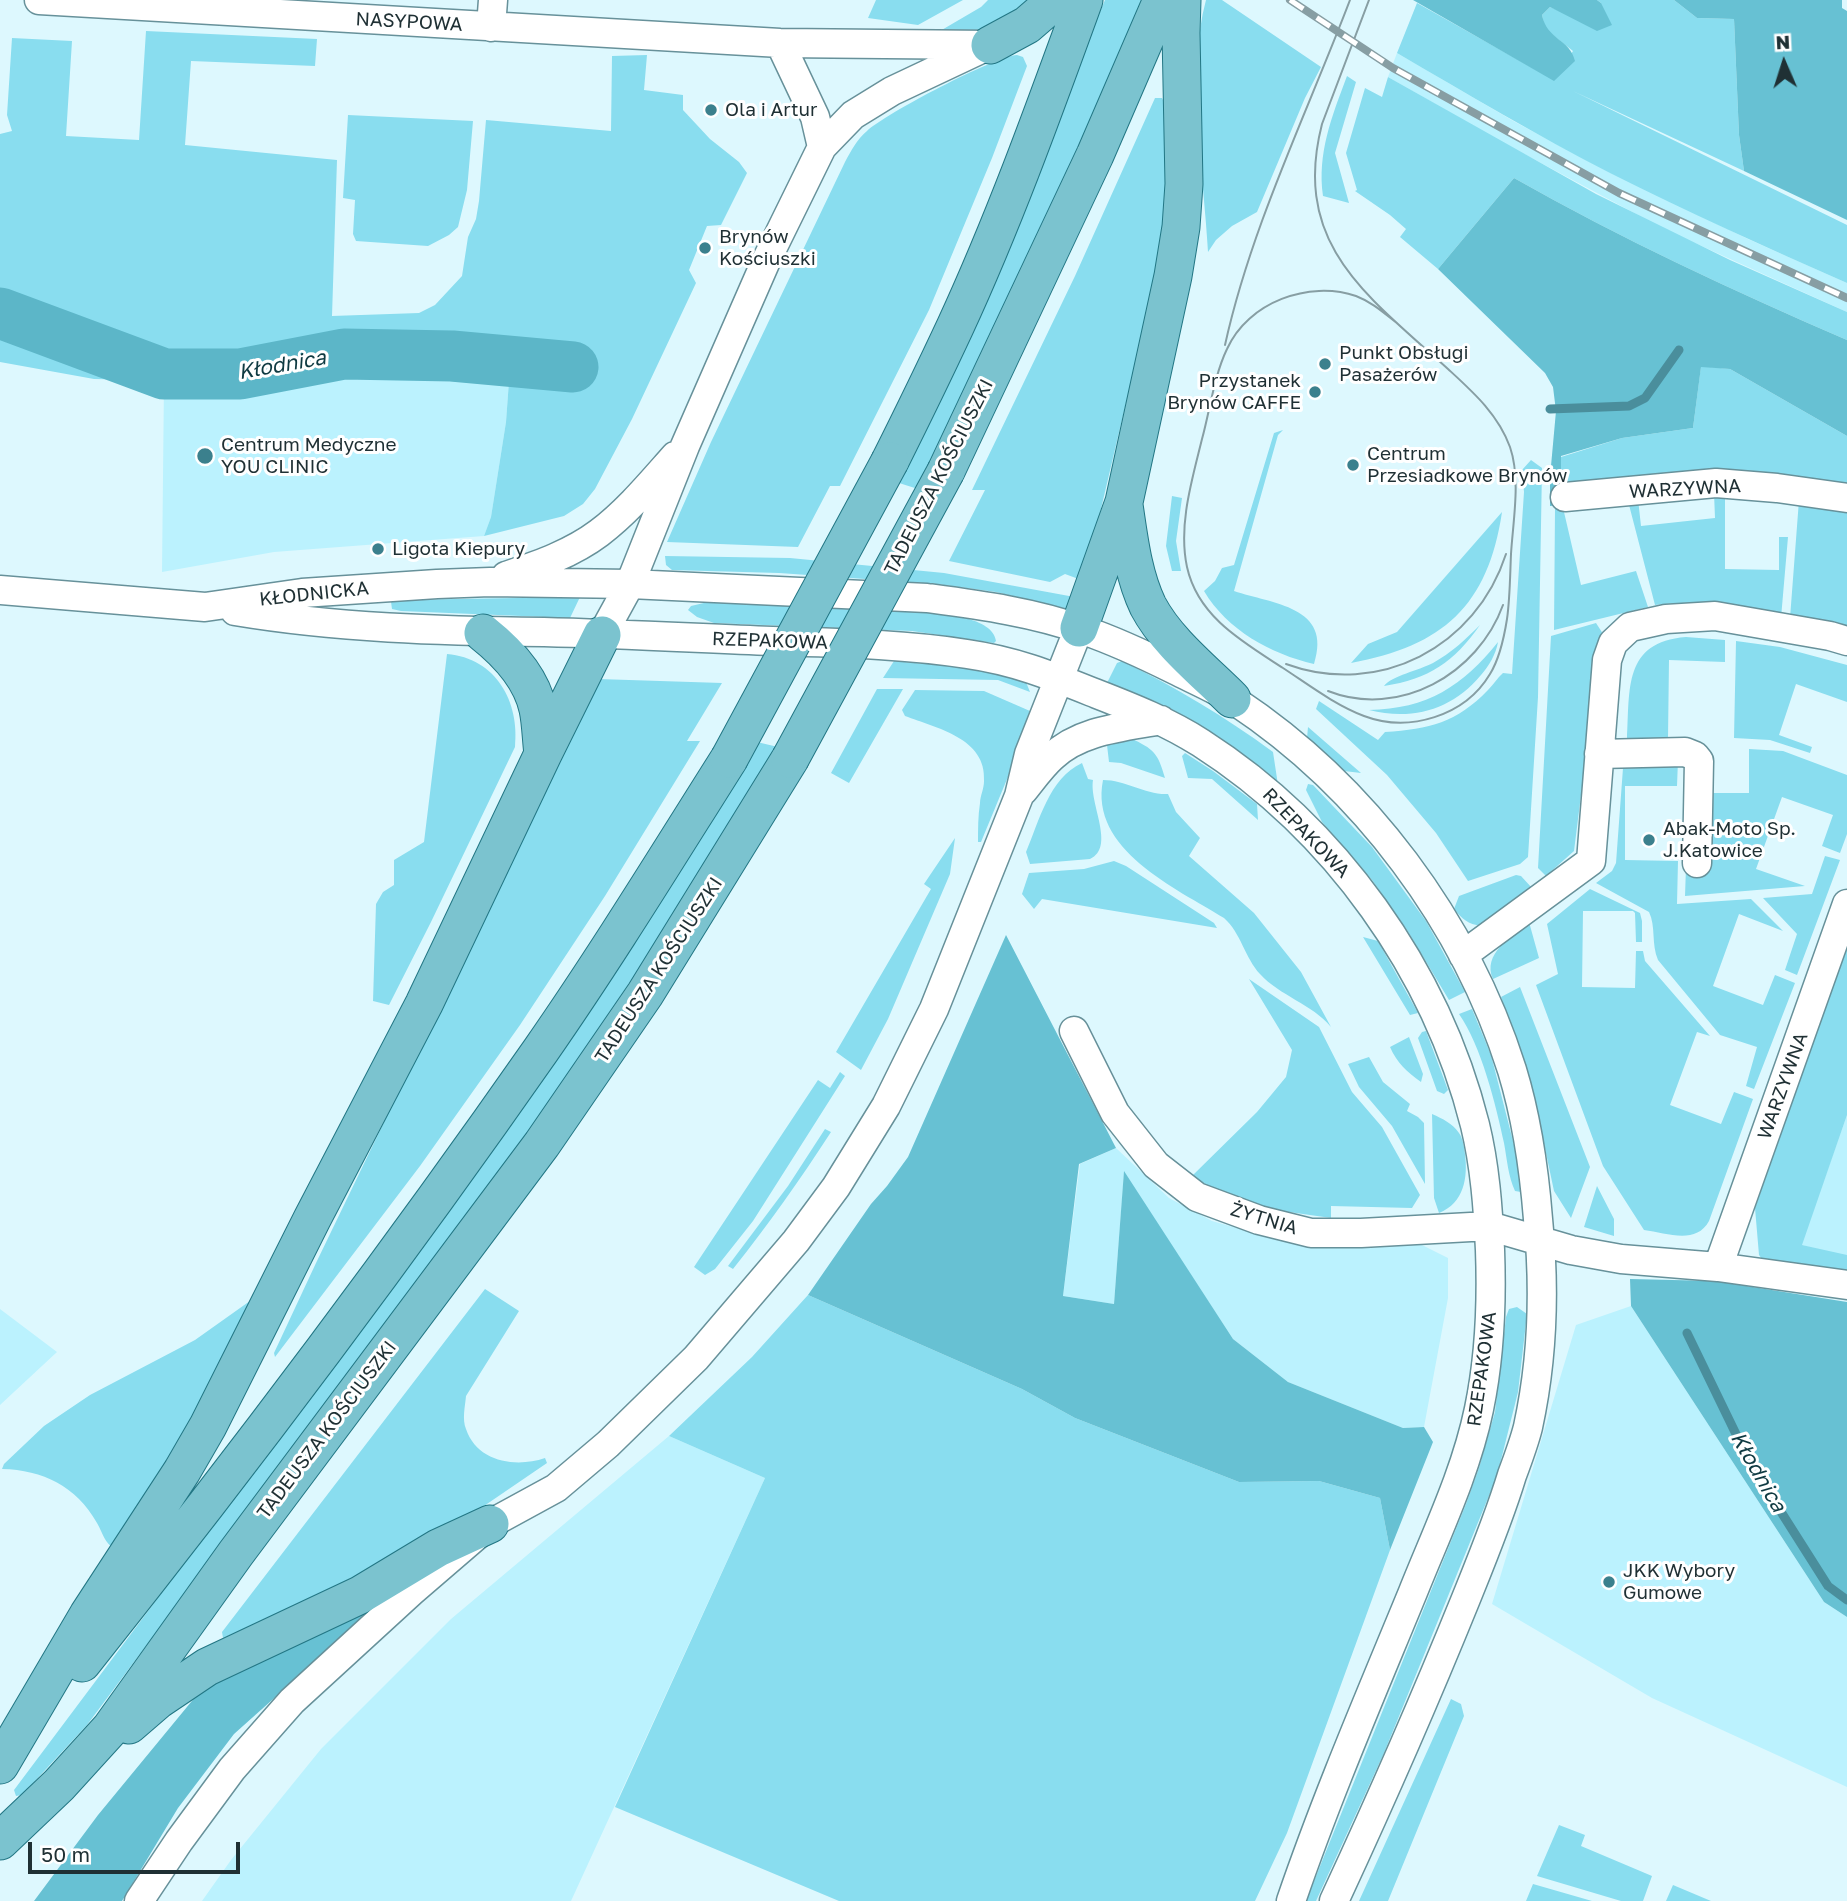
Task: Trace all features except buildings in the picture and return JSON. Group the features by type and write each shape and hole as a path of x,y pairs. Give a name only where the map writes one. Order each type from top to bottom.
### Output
{"main road":[{"path":"990,45 1027,25 1056,0"},
{"path":"0,1766 198,1516 445,1185 542,1049 729,759 890,461 956,327 1038,127 1084,0"},
{"name":"TADEUSZA KOŚCIUSZKI","path":"0,1841 59,1785 110,1729 236,1553 542,1144 645,994 790,759 946,471 1095,155 1162,0"},
{"path":"1079,628 1124,502 1173,276 1181,227 1184,184 1182,0"},
{"path":"1124,502 1132,553 1147,604 1178,645 1232,699"},
{"path":"483,633 505,651 528,681 538,708 543,754"},
{"path":"0,1766 88,1615 182,1471 208,1426 424,1004 602,635"},
{"path":"59,1785 158,1700 207,1667 360,1595 438,1548 490,1524"}],"street":[{"name":"NASYPOWA","path":"38,0 492,13 780,43 990,45"},
{"path":"780,43 815,117 822,147"},
{"path":"602,635 630,584 685,446 766,261 822,147 853,115 892,91 990,45"},
{"path":"490,582 557,557 597,534 623,513 685,446"},
{"name":"WARZYWNA","path":"1565,498 1716,483 1847,498"},
{"name":"KŁODNICKA","path":"0,590 205,607 302,593 437,584 630,584"},
{"path":"630,584 927,598 1015,612 1079,628 1138,652 1232,699 1307,757 1362,811 1405,864 1440,914 1463,955 1484,996 1512,1071 1534,1166 1543,1316 1527,1430 1496,1525 1408,1742 1334,1901"},
{"name":"RZEPAKOWA","path":"205,607 288,620 483,633 545,632 897,646 1010,661 1161,720 1200,742 1268,793 1342,867 1410,964 1430,1002 1457,1069 1474,1123 1483,1167 1489,1226 1492,1307 1487,1357 1473,1433 1455,1489 1313,1836 1291,1901"},
{"path":"1463,955 1591,861 1607,660 1613,643 1630,627 1665,619 1715,616 1847,641"},
{"path":"139,1901 232,1769 292,1701 490,1524 556,1488 608,1444 696,1358 796,1241 836,1187 886,1106 934,1009 1019,796 1029,754 1079,628"},
{"path":"1019,796 1052,757 1072,743 1094,734 1161,720"},
{"path":"1600,754 1685,752 1695,756 1699,761 1697,863"},
{"name":"WARZYWNA","path":"1718,1267 1847,904"},
{"name":"ŻYTNIA","path":"1074,1031 1115,1113 1156,1165 1196,1197 1259,1220 1311,1233 1489,1226 1540,1242"},
{"path":"1540,1242 1621,1259 1718,1267 1847,1285"}],"shaded area":[{"path":"876,0 963,0 918,25 868,18"},
{"path":"988,0 1035,0 971,36 940,31 981,7"},
{"path":"1105,0 1142,0 1104,93 918,489 899,483"},
{"path":"1206,0 1222,0 1321,67 1305,98 1257,212 1232,226 1216,240 1208,252 1197,92 1197,59"},
{"path":"1413,0 1597,0 1612,25 1597,31 1550,7 1542,15 1545,23 1553,35 1568,48 1575,61 1554,81"},
{"path":"1597,0 1674,0 1697,18 1734,19 1739,135 1744,171 1573,91 1847,225 1847,283 1610,173 1529,130 1397,53 1417,3 1554,80 1573,51 1545,29 1542,15 1550,7 1562,12 1601,3"},
{"path":"1674,0 1842,0 1842,8 1847,11 1847,220 1744,171 1739,135 1734,19 1697,18"},
{"path":"146,31 317,39 315,66 191,61 185,145 337,160 332,316 419,313 435,305 462,276 468,237 476,219 479,201 486,120 611,131 612,56 647,55 644,90 683,95 683,110 710,139 739,162 747,173 721,225 707,226 689,270 696,283 632,419 595,489 583,504 564,516 484,536 491,517 506,422 509,381 330,370 232,382 94,379 0,362 0,134 12,131 7,115 12,38 72,41 66,136 139,140"},
{"path":"1397,53 1515,122 1609,172 1847,283 1847,312 1664,229 1388,77"},
{"path":"1017,55 1023,57 1027,66 929,310 840,486 830,486 798,547 667,542 711,442 857,141 878,123 917,100 987,65"},
{"path":"1347,76 1356,82 1335,153 1349,203 1323,196 1322,180 1327,135"},
{"path":"1388,77 1596,194 1730,260 1847,312 1847,340 1678,264 1514,178 1438,269 1400,237 1406,229 1355,191 1357,190 1346,153 1365,88 1382,97"},
{"path":"1155,98 1162,98 1164,102 1173,203 1084,581 1065,574 1050,582 949,561 985,490 972,490 1075,276"},
{"path":"348,115 473,121 467,190 458,227 428,246 356,241 353,234 355,200 343,198"},
{"path":"1514,178 1678,264 1847,340 1847,436 1730,369 1701,367 1693,428 1622,438 1561,456 1561,505 1550,506 1556,411 1553,387 1545,373 1438,269"},
{"path":"1701,366 1730,369 1847,436 1847,492 1561,492 1561,457 1622,438 1693,428"},
{"path":"330,370 509,381 506,422 491,517 484,536 274,552 162,572 164,381 232,382"},
{"path":"1283,430 1278,435 1234,591 1281,605 1307,619 1315,630 1318,645 1314,664 1266,647 1238,629 1204,591 1215,581 1222,568 1234,565 1274,433"},
{"path":"1531,460 1542,468 1538,697 1528,857 1520,864 1468,881 1436,833 1387,775 1316,709 1319,701 1378,740 1385,732 1416,729 1453,717 1476,701 1503,673 1512,674 1524,492 1522,470"},
{"path":"1714,493 1725,494 1725,569 1779,570 1779,537 1788,537 1781,618 1702,604 1655,605 1628,501 1638,499 1641,526 1715,518"},
{"path":"1172,496 1182,498 1176,541 1181,571 1172,571 1166,546"},
{"path":"1799,500 1847,507 1847,631 1790,618"},
{"path":"1598,504 1564,512 1581,585 1636,571 1648,607 1554,630 1555,509"},
{"path":"1502,512 1495,545 1485,573 1472,597 1456,616 1436,633 1411,645 1351,663 1368,644 1397,632"},
{"path":"665,556 790,558 944,573 1080,598 1067,609 996,592 937,584 779,573 672,570 666,565"},
{"path":"580,597 570,618 401,611 392,609 391,602 394,600"},
{"path":"708,602 943,614 977,622 993,633 996,641 994,643 912,631 714,623 697,617 688,610 691,606"},
{"path":"1596,623 1607,640 1597,667 1574,851 1546,876 1538,868 1551,636"},
{"path":"1480,625 1460,649 1439,667 1414,679 1384,686 1393,679 1440,659"},
{"path":"1686,637 1725,640 1725,662 1669,660 1668,738 1627,739 1630,686 1640,658 1651,648 1666,641"},
{"path":"1736,641 1780,647 1847,665 1847,702 1796,684 1779,735 1812,747 1810,753 1770,740 1734,738"},
{"path":"1498,642 1492,660 1481,675 1470,687 1444,704 1416,713 1369,710 1409,705 1442,692 1471,671"},
{"path":"447,654 464,657 479,664 501,685 513,714 515,747 389,1005 373,1001 376,904 383,892 394,885 394,860 424,842"},
{"path":"894,661 996,673 1026,682 1030,692 998,680 883,678"},
{"path":"1122,661 1200,703 1273,752 1278,785 1109,687 1107,683 1117,663"},
{"path":"598,679 722,683 687,741 700,741 605,896 520,1025 420,1166 275,1357 274,1353 316,1263"},
{"path":"877,689 903,689 849,783 831,773"},
{"path":"915,690 984,691 1030,711 1029,726 981,842 978,842 978,827 984,784 983,766 977,754 957,737 905,716 902,710"},
{"path":"1308,727 1361,773 1344,771 1307,738"},
{"path":"1130,738 1154,753 1165,778 1121,763 1109,762 1109,741"},
{"path":"757,742 778,747 658,941 515,1151 87,1725 22,1795 16,1796 14,1790 250,1475"},
{"path":"1749,749 1783,751 1847,775 1847,834 1840,853 1822,846 1833,815 1782,797 1756,869 1805,886 1685,896 1686,867 1704,793 1749,793"},
{"path":"1185,753 1257,804 1258,820 1212,779 1188,778 1182,756"},
{"path":"1678,760 1677,786 1625,786 1625,860 1678,861 1677,904 1751,899 1783,931 1739,914 1713,986 1763,1005 1775,975 1795,983 1754,1089 1746,1086 1757,1047 1720,1035 1658,960 1649,912 1596,883 1612,871 1616,863 1623,768 1626,764"},
{"path":"1082,763 1088,779 1093,780 1101,835 1101,845 1097,853 1090,859 1030,864 1026,852 1046,802 1061,779"},
{"path":"1103,780 1168,794 1176,812 1200,838 1189,856 1254,913 1301,972 1331,1027 1315,1012 1260,974 1250,961 1235,931 1224,918 1161,880 1122,847 1109,827 1102,805"},
{"path":"1308,784 1313,785 1372,847 1426,921 1465,992 1449,1000 1407,930 1372,880 1322,822 1306,790"},
{"path":"955,838 950,874 888,1019 861,1070 836,1052 931,889 924,884"},
{"path":"1825,856 1840,860 1797,975 1785,970 1797,934 1763,898 1812,894"},
{"path":"1114,861 1214,923 1217,928 1042,899 1034,909 1022,894 1029,873 1084,869"},
{"path":"1516,875 1521,876 1532,888 1481,926 1472,924 1454,909 1459,896"},
{"path":"1590,889 1640,913 1642,942 1636,942 1633,911 1583,911 1582,987 1635,988 1636,951 1643,951 1645,961 1710,1036 1697,1032 1670,1105 1721,1124 1734,1092 1753,1099 1709,1221 1697,1233 1680,1236 1644,1230 1603,1166 1536,985 1558,974 1547,924"},
{"path":"1529,922 1539,958 1493,979 1491,962 1495,954"},
{"path":"1006,935 1116,1148 1079,1164 1063,1296 1114,1304 1124,1171 1233,1339 1288,1382 1403,1428 1424,1427 1433,1442 1390,1550 1380,1498 1319,1481 1239,1482 1075,1418 1022,1389 808,1295 871,1204 908,1157"},
{"path":"1363,937 1378,941 1418,1013 1410,1015"},
{"path":"1847,947 1847,1115 1802,1245 1847,1255 1847,1274 1764,1262 1759,1255 1755,1208"},
{"path":"1249,979 1319,1027 1352,1092 1382,1127 1420,1195 1412,1208 1331,1206 1331,1218 1275,1210 1233,1200 1192,1176 1257,1112 1286,1077 1292,1050"},
{"path":"1520,987 1590,1167 1571,1218 1554,1191 1535,1101 1501,997"},
{"path":"1472,1009 1491,1055 1525,1188 1521,1192 1515,1191 1511,1179 1497,1111 1481,1058 1459,1014"},
{"path":"1426,1031 1448,1090 1444,1094 1437,1091 1418,1038"},
{"path":"1409,1037 1423,1074 1421,1082 1403,1067 1390,1047"},
{"path":"1369,1057 1383,1082 1410,1104 1407,1111 1424,1123 1425,1184 1392,1126 1359,1087 1348,1064"},
{"path":"840,1072 845,1076 753,1221 715,1269 705,1275 694,1267 818,1080 830,1088"},
{"path":"1432,1114 1450,1124 1459,1133 1466,1163 1465,1181 1459,1196 1447,1209 1439,1213 1434,1198"},
{"path":"1847,1115 1847,1256 1801,1245"},
{"path":"825,1129 831,1132 784,1202 733,1269 728,1266 788,1186"},
{"path":"1116,1148 1169,1198 1212,1221 1276,1239 1418,1243 1448,1258 1448,1298 1424,1427 1403,1428 1288,1382 1233,1339 1124,1173 1114,1304 1063,1296 1080,1164"},
{"path":"1597,1186 1614,1219 1614,1236 1584,1227"},
{"path":"1630,1279 1715,1281 1847,1302 1847,1617 1824,1602 1631,1306"},
{"path":"485,1289 519,1311 466,1396 466,1429 479,1449 499,1460 522,1462 545,1458 547,1463 462,1521 327,1593 223,1638 222,1632"},
{"path":"264,1291 267,1292 115,1549 106,1541 89,1510 69,1490 45,1477 2,1469 44,1426 90,1395 195,1340"},
{"path":"808,1295 1022,1389 1075,1418 1239,1482 1319,1481 1380,1498 1390,1550 1287,1833 1255,1901 839,1901 615,1807 765,1478 669,1436 752,1357"},
{"path":"1631,1306 1824,1602 1847,1617 1847,1787 1652,1698 1492,1604 1576,1325"},
{"path":"1517,1307 1527,1314 1518,1392 1497,1476 1384,1753 1316,1901 1306,1901 1479,1468 1495,1412 1506,1317 1509,1309"},
{"path":"0,1309 57,1352 0,1405"},
{"path":"669,1436 765,1478 571,1901 202,1901 231,1860 321,1749 451,1619"},
{"path":"374,1609 234,1734 178,1808 122,1901 34,1901 98,1815 210,1679"},
{"path":"1451,1699 1461,1704 1464,1716 1388,1901 1359,1901"},
{"path":"1559,1825 1585,1835 1581,1846 1652,1876 1643,1901 1621,1901 1537,1876"},
{"path":"1533,1884 1592,1901 1526,1901"},
{"path":"1673,1885 1711,1901 1666,1901"}],"waterway":[{"name":"Kłodnica","path":"0,313 164,374 240,374 344,354 452,356 573,367"},
{"path":"1550,409 1629,406 1645,398 1679,350"},
{"name":"Kłodnica","path":"1687,1333 1750,1463 1828,1586 1847,1600"}],"tram line":[{"path":"1225,345 1249,257 1350,0"},
{"path":"1369,0 1322,124 1315,166 1317,203 1327,235 1343,264 1365,291 1467,386 1492,414 1510,447 1516,486 1508,611 1503,641 1493,668 1479,689 1451,710 1434,717 1399,723 1364,716 1343,706 1238,638 1224,626 1201,600 1193,585 1187,567 1184,535 1190,486 1219,370 1227,349 1249,319 1282,299 1319,291 1356,296 1398,324"},
{"path":"1286,664 1321,673 1355,674 1389,669 1420,657 1448,639 1472,615 1492,587 1506,554"},
{"path":"1328,691 1355,698 1382,699 1408,694 1433,684 1455,670 1475,651 1491,630 1503,605"}],"railway":[{"path":"1290,0 1393,68 1619,193 1847,298"}],"place":[{"name":"Ola i Artur","path":"711,110"},
{"name":"Brynów Kościuszki","path":"705,248"},
{"name":"Punkt Obsługi Pasażerów","path":"1325,364"},
{"name":"Przystanek Brynów CAFFE","path":"1315,392"},
{"name":"Centrum Medyczne YOU CLINIC","path":"205,456"},
{"name":"Centrum Przesiadkowe Brynów","path":"1353,465"},
{"name":"Ligota Kiepury","path":"378,549"},
{"name":"Abak-Moto Sp. J.Katowice","path":"1649,840"},
{"name":"JKK Wybory Gumowe","path":"1609,1582"}]}
